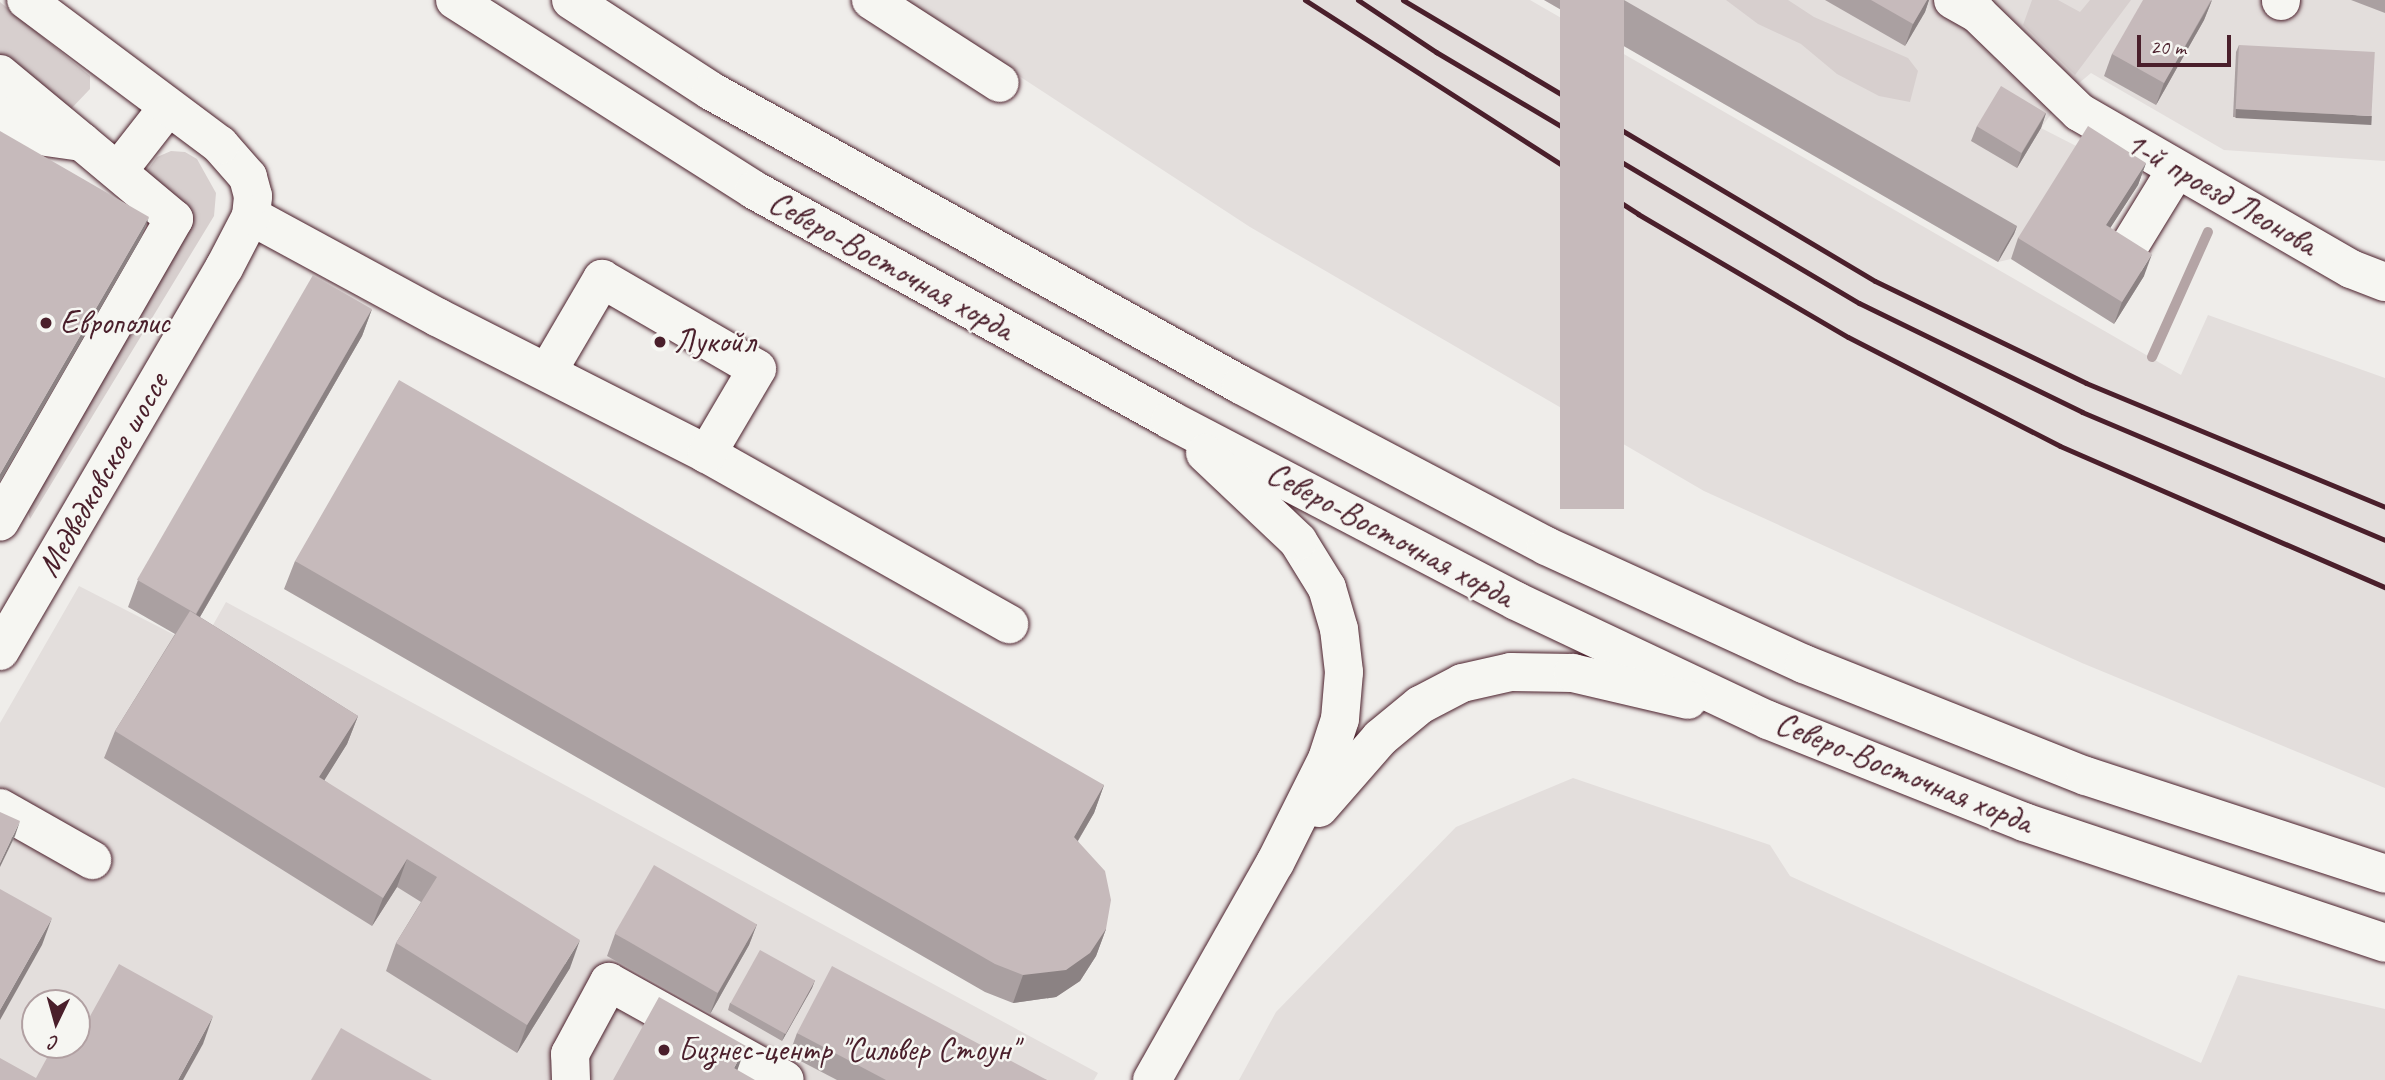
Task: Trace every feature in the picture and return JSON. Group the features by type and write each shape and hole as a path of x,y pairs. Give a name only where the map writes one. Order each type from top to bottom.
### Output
{"main road":[{"path":"26,0 237,160 253,196 251,216 437,317 707,454 1009,624"},
{"name":"Северо-Восточная хорда","path":"455,0 754,190 1170,420 1516,601 1768,720 2024,822 2385,943"},
{"name":"Северо-Восточная хорда","path":"571,0 711,91 1241,385 1546,546 1804,664 2086,776 2191,813 2385,874"},
{"path":"871,0 1000,83"},
{"name":"1-й проезд Леонова","path":"1973,5 2079,112 2351,269 2385,282"},
{"path":"0,521 174,219 82,142 32,135 9,96"},
{"path":"118,172 168,107"},
{"path":"2130,245 2176,170"},
{"name":"Медведковское шоссе","path":"0,651 251,216"},
{"path":"548,371 602,279 757,369 707,454"},
{"path":"1152,1080 1275,863 1327,759 1340,719 1344,672 1339,629 1327,588 1298,541 1170,420"},
{"path":"1275,863 1380,738 1420,705 1462,683 1511,672 1573,673 1768,720"},
{"path":"0,808 92,860"},
{"path":"2191,813 2385,857"},
{"path":"571,1080 570,1054 608,982 785,1080"}],"shaded area":[{"path":"903,0 1530,0 2181,375 2208,315 2385,378 2385,788 2082,663 1704,491 1250,227"},
{"path":"1544,0 2385,0 2385,161 2224,150 2091,73 2065,95 2041,128 2080,148 2011,259 1998,262"},
{"path":"1726,0 1788,0 1814,17 1908,58 1918,71 1910,102 1879,96 1837,74 1801,44 1758,24"},
{"path":"2032,0 2058,0 2080,12 2090,0 2131,0 2075,75 2023,25"},
{"path":"0,2 90,76 90,89 67,113 0,59"},
{"path":"171,151 185,152 197,159 216,193 214,216 30,519 26,505 193,213 147,171 157,157"},
{"path":"79,586 200,648 226,602 1098,1073 1094,1080 0,1080 0,723"},
{"path":"1573,778 1770,845 1790,876 2201,1063 2238,975 2385,1009 2385,1080 1239,1080 1276,1012 1456,827"}],"building":[{"path":"1560,0 1624,0 1624,509 1560,509"},
{"path":"1871,0 1927,0 1913,24"},
{"path":"2143,0 2211,0 2164,83 2112,54"},
{"path":"2239,45 2375,52 2371,116 2236,109"},
{"path":"2001,86 2046,113 2021,153 1977,126"},
{"path":"2088,126 2146,163 2106,225 2152,254 2122,302 2018,238"},
{"name":"Европолис","path":"0,131 149,217 0,474"},
{"path":"313,275 372,309 196,614 137,580"},
{"path":"399,380 1104,785 1074,837 1105,871 1111,900 1106,929 1090,953 1066,970 1023,975 995,964 295,561"},
{"path":"190,611 358,716 319,777 580,940 527,1025 396,943 437,877 407,859 383,898 115,731"},
{"path":"0,812 20,821 0,863"},
{"path":"654,865 757,924 718,993 614,933"},
{"path":"0,889 52,918 0,1010"},
{"path":"760,950 815,981 786,1034 730,1003"},
{"path":"119,964 213,1016 178,1080 0,1080 0,1058 36,1078 46,1059 91,1059 91,1014"},
{"path":"832,966 1047,1080 886,1080 797,1033"},
{"path":"659,997 746,1046 734,1068 755,1080 613,1080"},
{"path":"341,1028 432,1080 311,1080"}],"waterway":[{"path":"2152,357 2208,232"}],"railway":[{"path":"1305,0 1638,214 1848,337 2060,446 2385,587"},
{"path":"1358,0 1436,52 1859,303 2082,412 2385,540"},
{"path":"1403,0 1875,281 2086,383 2385,507"}],"place":[{"name":"Европолис","path":"46,323"},
{"name":"Лукойл","path":"660,342"},
{"name":"Бизнес-центр \"Сильвер Стоун\"","path":"664,1050"}]}
